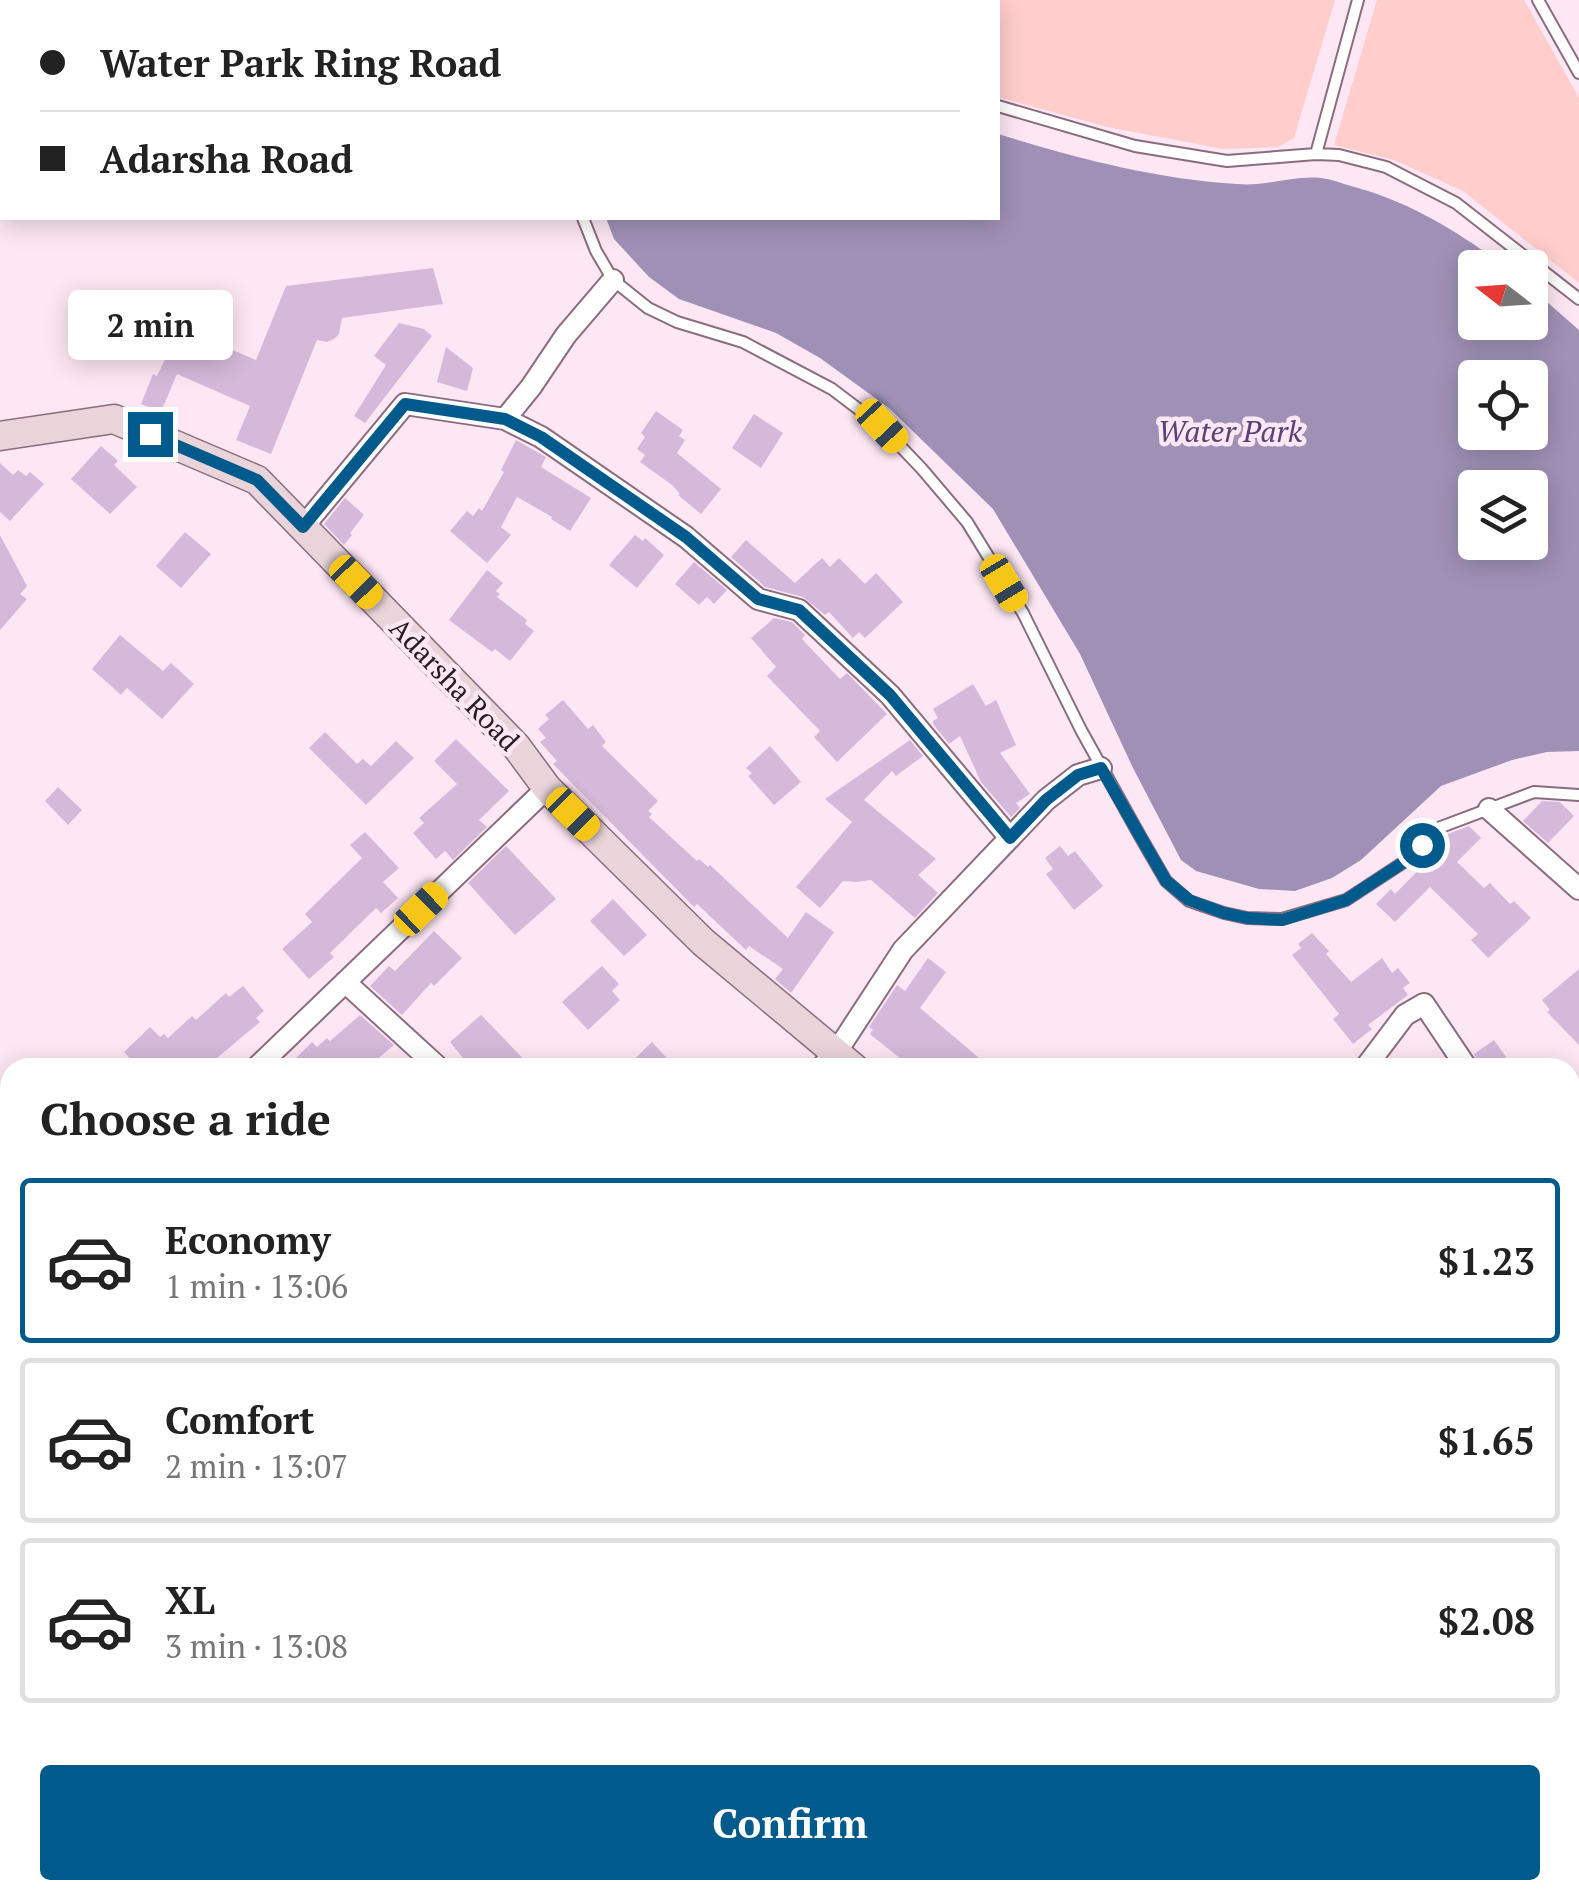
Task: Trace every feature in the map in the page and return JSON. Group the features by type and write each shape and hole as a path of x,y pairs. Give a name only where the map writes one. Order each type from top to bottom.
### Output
{"main road":[{"name":"Adarsha Road","path":"0,436 114,419 257,480 516,746 547,788 703,942 833,1058"}],"street":[{"path":"505,419 532,388 566,335 613,280"},
{"path":"303,527 405,404 505,419 541,437 686,537 758,599 799,610 890,695 1010,838"},
{"path":"839,1058 904,950 1046,800 1078,775 1101,768"},
{"path":"266,1058 547,788"},
{"path":"1489,809 1579,889"},
{"path":"345,982 428,1058"},
{"path":"1373,1058 1405,1015 1424,1004 1460,1058"}],"lane":[{"path":"1316,154 1358,0"},
{"path":"1538,0 1579,73"},
{"path":"1000,107 1135,146 1227,161 1316,154 1338,155 1386,167 1456,203 1579,299"},
{"path":"585,220 596,251 613,280 648,308 677,322 743,342 832,389 882,426 966,522 1023,614 1101,768 1166,881 1189,900 1247,918 1282,920 1346,900 1404,862 1440,827 1534,792 1579,794"}],"shaded area":[{"path":"1000,0 1335,0 1294,138 1278,147 1223,149 1107,127 1000,98"},
{"path":"1377,0 1524,0 1579,98 1579,283 1548,258 1548,250 1537,250 1463,191 1394,160 1334,145"}],"water":[{"name":"Water Park","path":"1000,135 1086,159 1176,177 1248,184 1325,179 1372,192 1412,209 1481,250 1458,250 1458,340 1548,340 1548,303 1579,330 1579,751 1547,752 1512,760 1441,786 1361,860 1332,878 1295,891 1259,889 1196,871 1181,860 1080,654 993,509 889,408 820,358 776,333 679,299 649,277 614,239 607,220 1000,220"}],"building":[{"path":"433,268 443,304 342,318 334,339 317,340 271,454 236,440 250,406 177,374 161,412 141,404 184,320 201,328 200,332 209,340 256,360 286,286"},
{"path":"399,323 424,329 432,336 365,423 354,416 386,365 374,356"},
{"path":"446,347 473,368 467,391 437,382"},
{"path":"656,411 683,430 679,436 685,440 677,453 721,489 701,514 672,485 640,462 645,455 637,449 645,437 641,433"},
{"path":"754,414 783,433 761,468 732,448"},
{"path":"516,440 546,457 541,467 591,498 570,531 517,497 501,527 511,535 487,563 450,531 467,511 473,516 479,508 482,511"},
{"path":"101,446 137,487 110,514 71,479"},
{"path":"0,463 13,475 18,470 26,476 30,472 44,484 10,521 0,512"},
{"path":"345,498 364,515 344,545 324,524"},
{"path":"185,532 211,554 181,588 156,566"},
{"path":"0,535 27,586 20,594 27,599 0,630"},
{"path":"635,535 643,541 645,538 664,555 637,588 609,565"},
{"path":"746,540 795,583 822,558 830,567 839,558 865,584 876,573 903,602 865,638 859,632 853,638 829,612 825,615 803,597 765,587 731,557"},
{"path":"694,562 727,590 714,604 707,597 699,605 675,584"},
{"path":"487,570 503,583 496,591 500,594 497,597 527,620 525,624 534,631 510,661 449,620"},
{"path":"774,618 792,622 805,635 802,639 840,679 847,673 887,714 837,762 814,737 820,731 767,676 776,667 751,638"},
{"path":"120,635 163,671 171,663 194,684 162,719 127,688 121,695 92,669"},
{"path":"973,684 986,706 996,700 1016,745 1000,753 1030,794 1016,803 1020,808 1011,817 981,782 960,736 949,744 933,724 938,718 933,709"},
{"path":"563,700 588,729 593,725 606,742 602,746 658,801 648,811 652,814 649,817 697,861 710,865 788,938 806,912 834,932 791,993 775,979 783,969 749,946 746,950 697,904 694,907 553,764 557,761 540,742 546,738 538,729 549,719 545,715"},
{"path":"325,732 357,764 363,759 371,766 396,741 414,758 366,805 309,748"},
{"path":"456,739 509,791 479,820 487,827 453,860 445,851 436,859 413,833 424,823 419,818 457,784 434,761"},
{"path":"910,740 923,756 896,776 892,771 864,800 936,859 918,875 938,893 915,918 871,880 843,881 820,908 796,887 852,822 825,799"},
{"path":"770,746 801,782 774,805 748,776 752,773 746,768"},
{"path":"58,787 82,810 68,825 45,801"},
{"path":"1542,801 1560,802 1574,816 1548,843 1523,821"},
{"path":"1469,826 1481,838 1457,862 1484,888 1490,883 1531,918 1488,958 1471,940 1478,934 1430,887 1395,922 1376,904 1391,889 1395,894 1437,851 1434,847 1448,834"},
{"path":"365,832 399,868 383,882 398,898 381,913 376,908 330,953 334,957 309,979 282,949 312,922 305,914 362,858 350,845"},
{"path":"506,846 556,899 515,935 468,883"},
{"path":"1060,846 1068,856 1075,851 1103,886 1074,910 1046,874 1053,869 1045,858"},
{"path":"613,899 647,935 624,956 590,921"},
{"path":"434,931 462,958 434,986 431,983 402,1015 370,986 389,966 395,971"},
{"path":"1312,933 1351,982 1382,958 1392,973 1398,968 1410,983 1403,988 1408,995 1368,1025 1372,1029 1353,1044 1333,1019 1339,1014 1292,955"},
{"path":"928,958 946,972 920,1008 979,1058 900,1058 870,1034 873,1030 869,1027 897,985 905,991"},
{"path":"602,966 619,984 612,991 620,1000 588,1030 562,1002"},
{"path":"1579,969 1579,1045 1547,1012 1550,1010 1542,1000"},
{"path":"243,986 264,1011 256,1018 260,1022 217,1058 130,1058 124,1052 150,1027 160,1037 164,1034 168,1038 226,993 229,997"},
{"path":"360,1015 394,1045 378,1058 296,1058 312,1042 317,1047 327,1038 330,1041"},
{"path":"481,1015 522,1058 463,1058 450,1042"},
{"path":"1494,1040 1507,1058 1476,1058 1474,1054"},
{"path":"652,1042 667,1058 635,1058"}],"route":[{"path":"150,434 257,480 303,527 405,404 505,419 541,437 686,537 758,599 799,610 890,695 1010,838 1046,800 1078,775 1101,768 1166,881 1189,900 1224,913 1282,920 1346,900 1404,862 1422,845"}]}
